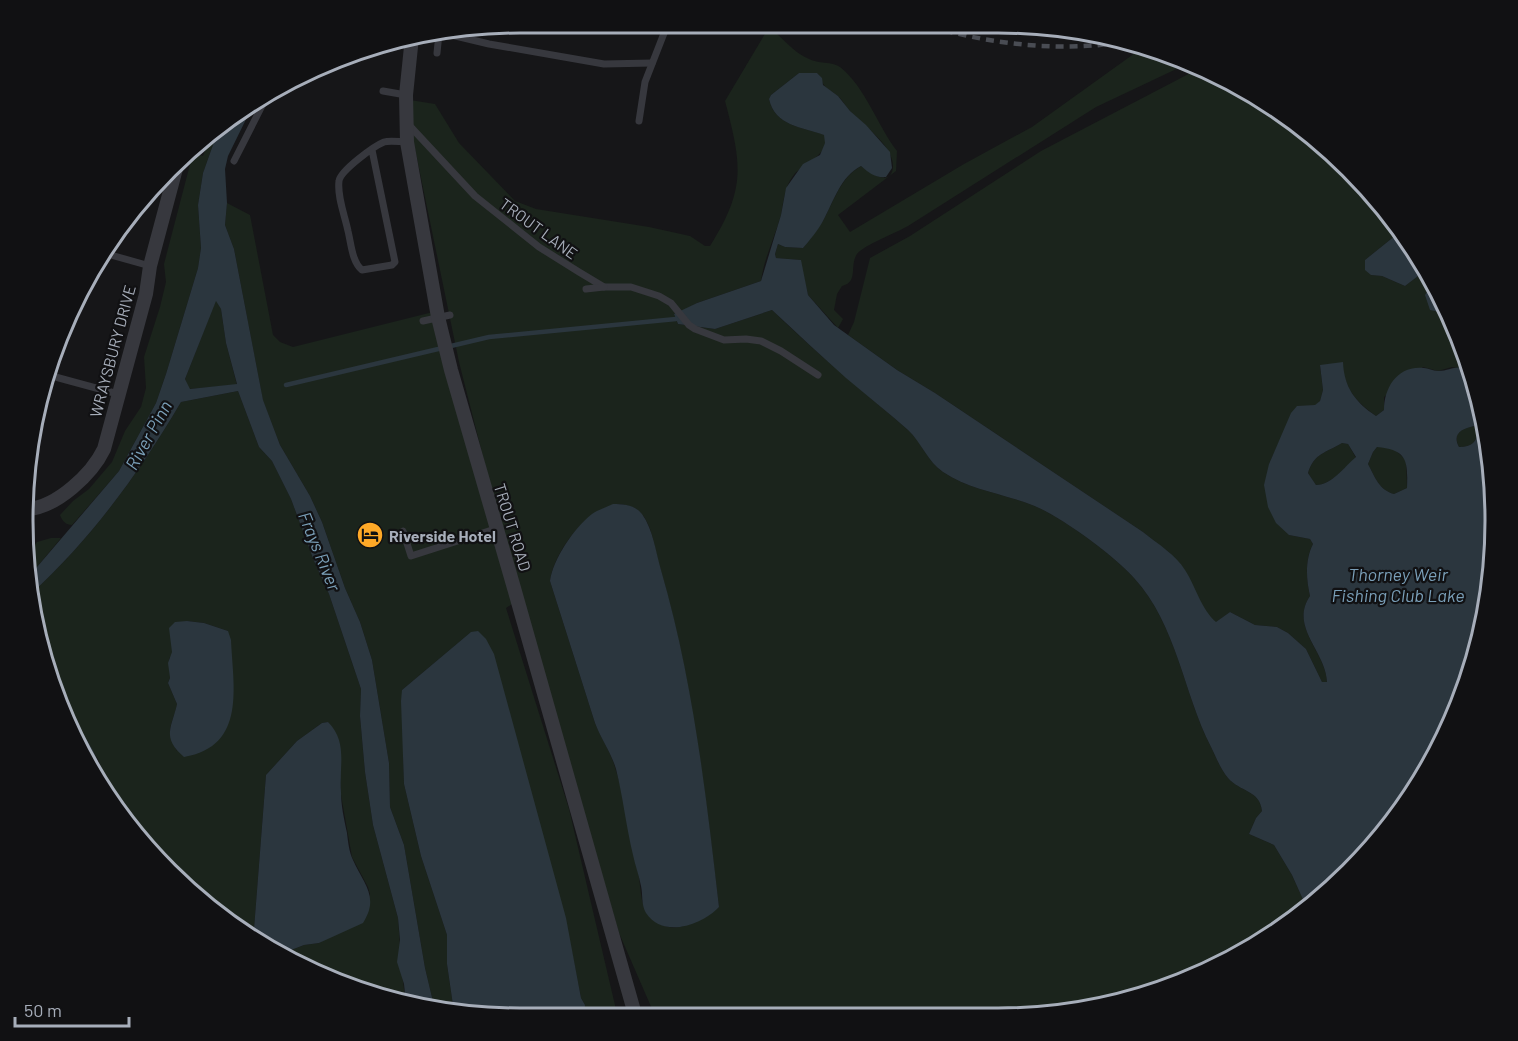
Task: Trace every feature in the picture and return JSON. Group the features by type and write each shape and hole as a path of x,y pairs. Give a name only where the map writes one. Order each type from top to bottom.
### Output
{"street":[{"name":"TROUT ROAD","path":"411,46 406,95 407,142 451,370 633,1008"},
{"name":"WRAYSBURY DRIVE","path":"33,508 53,501 90,472 104,449 146,294 150,266 173,179"}],"lane":[{"path":"639,121 645,82 664,33"},
{"path":"458,37 604,64 652,63"},
{"path":"437,53 440,40"},
{"path":"383,91 406,95"},
{"path":"234,161 260,109"},
{"name":"TROUT LANE","path":"408,124 461,184 489,209 539,247 604,287"},
{"path":"372,150 395,262 392,266 367,271 362,270 355,261 343,207 339,181 341,173 372,150 384,142 407,142"},
{"path":"112,255 150,266"},
{"path":"586,289 631,287 649,292 665,298 689,325 724,340 754,339 767,343 818,375"},
{"path":"423,321 443,320"},
{"path":"55,377 118,394"},
{"path":"404,531 411,556 495,529"}],"shaded area":[{"path":"765,33 776,33 793,49 813,61 837,65 857,85 897,151 896,171 889,177 892,173 892,158 883,143 839,97 825,87 817,73 799,73 771,95 769,99 772,108 783,120 825,135 826,142 820,154 798,171 788,185 761,281 697,303 680,312 660,297 636,288 599,286 586,288 587,292 624,289 647,293 667,304 677,313 674,314 678,324 715,329 772,310 827,361 908,430 933,463 943,472 964,483 1043,510 1086,537 1125,569 1149,596 1160,616 1201,726 1225,775 1258,799 1262,811 1249,834 1274,845 1292,875 1303,900 1268,926 1213,958 1184,971 1124,991 1061,1004 998,1008 652,1008 619,933 508,555 459,362 414,144 410,100 435,104 459,143 515,201 536,209 690,236 705,246 710,246 722,226 735,192 737,160 725,101","holes":["620,504 634,508 645,518 653,537 689,691 719,907 685,926 667,927 658,923 649,916 644,907 618,777 595,723 550,581 565,544 585,521 608,507"]},
{"path":"1135,53 1179,68 1096,107 908,226 861,250 855,259 850,281 842,286 837,294 834,310 843,319 838,328 808,295 800,260 776,258 775,254 778,244 785,247 803,248 823,221 843,183 854,171 861,166 880,177 889,177 838,215 850,232 964,164 1032,127"},
{"path":"1191,73 1241,98 1268,115 1319,154 1364,199 1394,237 1365,260 1371,275 1382,276 1405,286 1419,275 1420,277 1448,334 1460,368 1452,367 1438,371 1423,367 1384,397 1384,410 1376,416 1355,397 1343,372 1320,366 1323,390 1320,401 1280,440 1269,464 1289,535 1310,539 1313,544 1307,569 1310,596 1305,607 1304,618 1306,629 1325,671 1327,682 1322,682 1306,649 1288,633 1277,627 1255,625 1230,612 1216,623 1209,616 1171,554 1143,532 897,370 848,335 854,322 870,258 910,236 1041,151"},
{"path":"214,142 203,173 198,205 201,248 198,268 156,403 119,471 72,525 68,524 60,515 89,489 112,462 125,431 141,407 146,388 144,357 166,282 164,264 191,162 198,155 203,156 206,149"},
{"path":"227,203 250,215 273,335 280,342 293,347 433,312 515,602 506,608 569,809 616,1008 585,1008 581,998 572,952 478,632 470,633 402,690 404,784 421,856 447,935 447,964 453,1003 433,1000 404,845 390,807 389,763 372,660 322,522 310,496 280,445 263,401 234,249 225,225"},
{"path":"216,300 221,309 226,343 237,385 189,389 185,379"},
{"path":"238,391 259,447 272,461 291,499 329,594 361,689 360,716 365,772 373,825 398,918 405,994 334,971 291,950 319,943 366,917 370,894 352,857 340,778 328,722 322,723 297,741 266,775 254,929 199,887 154,842 115,791 83,736 59,677 42,616 38,588 94,528 149,454 181,402","holes":["187,621 204,623 228,631 177,751 170,732 177,704 168,683 172,644"]},
{"path":"1474,426 1477,429 1475,441 1470,445 1459,447 1457,435"},
{"path":"1342,443 1348,444 1356,458 1333,479 1316,485 1308,473 1314,461 1321,454"},
{"path":"1378,446 1394,449 1406,460 1407,488 1394,494 1378,482 1368,464"},
{"path":"61,538 36,569 34,546 37,542"}],"water":[{"name":"Thorney Weir Fishing Club Lake","path":"799,73 817,73 822,78 823,85 838,96 890,152 892,168 886,177 872,174 861,166 848,176 838,190 821,224 803,248 785,247 778,244 776,258 801,260 808,295 834,325 897,370 935,393 1161,545 1181,565 1206,611 1216,622 1230,612 1255,625 1277,627 1288,633 1306,649 1322,682 1327,682 1325,671 1306,629 1304,618 1305,607 1310,596 1307,569 1313,544 1310,539 1289,535 1276,523 1268,507 1264,485 1269,464 1291,413 1297,406 1315,405 1320,401 1323,390 1320,365 1343,362 1348,386 1352,393 1376,416 1384,410 1387,393 1394,379 1407,370 1424,368 1442,371 1460,368 1477,429 1474,426 1459,433 1457,442 1459,447 1470,445 1475,441 1477,433 1485,520 1481,584 1468,647 1448,707 1435,736 1403,791 1364,842 1303,900 1292,875 1274,845 1249,834 1262,811 1258,799 1225,775 1201,726 1160,616 1149,596 1125,569 1086,537 1043,510 964,483 943,472 933,463 908,430 846,378 772,310 715,329 678,324 674,314 697,303 761,281 781,215 786,188 803,164 820,155 825,143 824,135 783,120 772,108 769,99","holes":["1342,443 1348,444 1356,457 1333,479 1316,485 1308,473 1314,461","1377,447 1387,448 1404,458 1407,488 1394,494 1381,486 1375,478 1368,464"]},
{"path":"247,117 228,156 225,169 227,203 225,225 234,249 263,400 280,445 310,496 322,522 372,660 389,763 390,807 404,845 433,1000 405,994 397,962 400,940 398,918 373,825 365,772 360,716 361,689 329,594 291,499 272,461 259,447 238,391 181,402 149,454 113,504 74,551 38,588 36,569 119,471 156,403 198,268 201,248 198,205 203,173 214,142","holes":["216,301 221,309 226,343 237,384 190,389 185,379"]},
{"path":"1394,237 1419,275 1405,286 1382,276 1371,275 1365,270 1365,260"},
{"path":"1428,291 1438,312 1430,310 1425,295"},
{"path":"613,504 629,506 639,511 652,534 682,653 697,737 719,907 703,919 682,926 662,926 653,921 644,910 616,769 595,723 550,581 555,563 565,544 578,527 592,514"},
{"path":"175,622 204,623 228,631 231,640 234,695 227,728 218,741 204,751 184,757 172,744 170,738 177,704 168,683 170,678 168,663 172,652 169,628"},
{"path":"478,631 486,639 494,654 566,918 585,1008 489,1007 453,1003 447,964 447,935 421,856 404,784 401,701 402,690 471,632"},
{"path":"328,722 338,738 341,755 342,802 350,850 368,890 370,905 363,923 319,943 291,950 254,929 266,775 297,741 322,723"},
{"path":"83,736 93,751 100,767"}],"waterway":[{"path":"286,385 489,337 676,319"}],"railway":[{"path":"956,33 1019,44 1045,46 1102,44"}],"place":[{"name":"Riverside Hotel","path":"370,535"}],"water label":[{"name":"River Pinn","path":"148,435"},
{"name":"Frays River","path":"320,551"}]}
